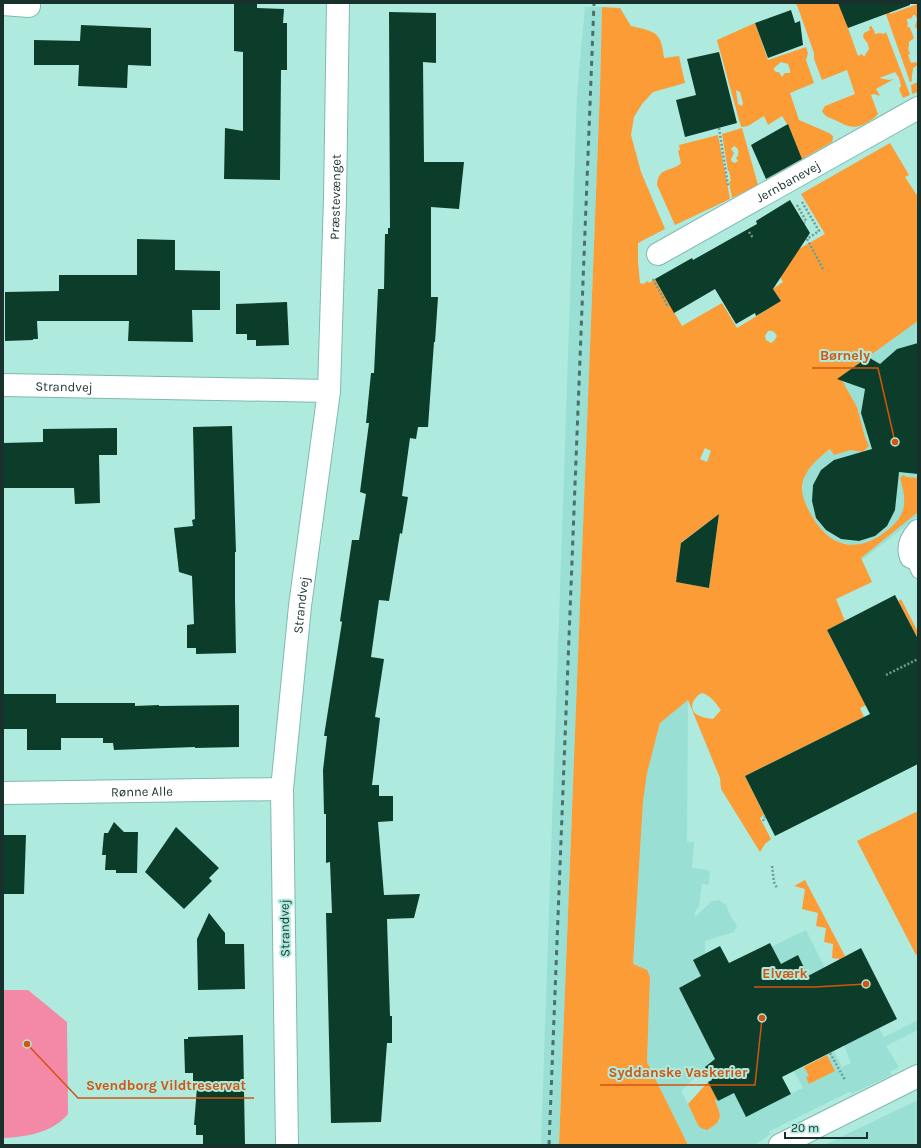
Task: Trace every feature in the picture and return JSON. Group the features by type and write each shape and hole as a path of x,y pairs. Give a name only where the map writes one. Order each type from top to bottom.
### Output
{"street":[{"name":"Præstevænget","path":"329,391 335,198 338,3"},
{"path":"3,4 29,6"},
{"name":"Jernbanevej","path":"658,254 918,108"},
{"name":"Strandvej","path":"3,385 329,391 300,606 282,789 287,1145"},
{"path":"914,565 909,552 909,545 918,531"},
{"name":"Rønne Alle","path":"3,793 282,789"},
{"path":"780,1145 918,1076"}],"path":[{"path":"719,128 728,182"},
{"path":"796,204 806,221 804,223"},
{"path":"804,206 819,231 807,239 823,269"},
{"path":"748,229 753,238"},
{"path":"654,280 667,305 669,304"},
{"path":"886,675 918,659"},
{"path":"772,866 774,882 777,888"},
{"path":"830,1053 845,1080"}],"shaded area":[{"path":"793,3 839,3 858,56 862,54 864,57 869,49 868,44 863,37 864,33 870,30 869,27 872,26 875,34 884,34 886,32 910,95 903,98 899,89 901,86 899,78 895,72 879,78 889,80 894,79 876,89 880,96 874,94 871,95 878,114 868,122 852,127 826,116 822,111 825,106 855,94 847,70 822,80 797,5"},
{"path":"882,3 886,3 890,14 918,4 918,31 915,26 917,19 915,15 913,15 912,18 907,19 907,26 910,28 914,38 909,42 908,48 910,54 908,55 911,63 916,62 918,65 913,68 912,81 910,82"},
{"path":"585,7 602,7 600,90 559,1145 541,1145 577,93"},
{"path":"602,7 620,8 631,26 656,34 661,42 664,58 679,56 685,83 653,92 642,104 634,117 631,135 641,172 665,229 638,243 640,283 643,284 648,281 649,283 655,279 682,326 722,303 737,328 781,301 773,289 783,282 773,264 825,234 801,194 890,143 909,175 905,177 918,197 918,321 840,377 857,407 869,446 863,452 851,450 834,455 830,449 813,464 805,476 802,485 802,494 807,507 817,524 825,533 835,540 845,544 855,545 878,537 896,522 903,511 904,505 904,492 900,478 903,475 918,478 918,512 861,558 872,582 836,599 845,621 827,630 853,681 873,702 860,708 864,717 745,776 764,815 760,818 771,839 765,844 760,852 721,789 720,778 688,700 660,723 647,773 643,802 633,964 647,970 650,977 647,1062 688,1145 559,1145","holes":["768,331 775,333 777,336 771,343 766,340 765,336","705,448 711,451 707,462 700,459","719,514 709,588 677,582 683,541","702,693 708,696 721,710 713,719 702,717 693,711 692,704"]},
{"path":"755,23 768,60 806,47 808,53 806,60 814,83 790,93 799,120 829,133 833,136 832,142 802,159 788,124 782,116 768,125 764,116 748,126 741,127 717,40","holes":["781,62 788,64 790,70 790,73 785,73 782,77 779,72 774,70 774,68","736,90 740,92 743,103 742,106 738,104"]},
{"path":"918,82 918,92 912,94 911,85"},
{"path":"742,128 758,185 732,198 729,182 731,181 722,134","holes":["734,146 738,150 736,158 738,161 735,163 732,162 731,159 734,153 731,149"]},
{"path":"718,135 730,199 675,225 657,185 658,179 663,172 678,166 681,163 678,151 680,150 679,145"},
{"path":"918,321 918,343 897,349 878,366 865,389 861,413 869,439 876,446 863,457 849,456 834,460 821,470 813,485 812,501 816,518 826,530 841,539 859,541 874,536 887,526 895,510 897,493 894,480 901,468 909,473 918,474 918,516 862,560 851,545 839,542 826,535 814,522 802,496 803,484 805,476 814,462 831,449 834,455 851,450 863,452 869,446 857,407 841,380 861,387 875,361 868,357"},
{"path":"901,599 918,632 918,639 898,601"},
{"path":"688,700 687,842 694,842 692,868 707,870 710,872 708,885 702,884 699,906 694,914 696,916 712,901 719,900 726,905 737,926 734,932 705,941 705,954 701,976 679,988 715,1059 682,1090 698,1125 720,1121 719,1110 715,1101 717,1099 718,1101 734,1093 746,1117 803,1088 794,1071 804,1067 809,1076 809,1084 835,1071 827,1055 834,1051 842,1067 851,1063 844,1046 798,956 780,964 771,947 806,930 856,1030 872,1009 881,1027 880,1028 876,1021 866,1026 870,1033 879,1028 884,1037 918,1020 918,1030 886,1046 899,1067 890,1072 892,1075 851,1094 851,1092 849,1092 770,1131 769,1133 771,1134 755,1145 688,1145 647,1062 650,977 633,964 643,802 647,773 660,723"},
{"path":"918,811 918,954 916,955 857,841"},
{"path":"805,880 845,956 840,959 832,958 833,944 824,942 826,928 816,926 818,913 802,909 805,889 794,886"},
{"path":"3,990 28,990 67,1022 68,1114 54,1126 38,1133 3,1138"},
{"path":"827,1055 835,1071 809,1084 806,1077 809,1076 804,1067"},
{"path":"708,1082 717,1099 715,1101 720,1118 716,1124 707,1130 698,1125 688,1104"},
{"path":"918,1100 918,1145 824,1145"}],"building":[{"path":"234,3 257,3 257,8 284,9 283,23 287,23 287,70 281,70 280,180 224,179 225,128 243,131 243,52 234,51"},
{"path":"838,3 910,3 910,5 848,28"},
{"path":"791,10 795,23 800,21 803,45 768,58 755,23"},
{"path":"389,12 436,13 436,63 423,62 424,162 464,162 459,209 431,207 431,297 438,297 428,427 418,427 416,439 410,438 402,496 408,497 402,534 400,533 389,601 379,600 371,657 384,659 375,717 380,718 372,785 379,785 379,796 393,796 393,821 378,822 384,895 420,894 414,918 387,919 392,1043 387,1043 381,1122 331,1123 326,913 332,913 330,862 326,863 326,814 324,814 323,770 327,736 324,736 342,622 340,621 352,540 359,540 366,494 360,492 369,423 366,423 371,373 374,373 378,289 384,289 385,234 388,234 388,228 390,228"},
{"path":"81,25 151,28 151,66 128,65 127,88 78,86 79,65 34,65 34,40 80,41"},
{"path":"719,52 737,123 685,137 676,100 696,95 687,59"},
{"path":"788,124 802,159 766,179 751,145"},
{"path":"790,200 810,233 773,289 781,301 756,316 755,313 736,324 715,289 674,313 655,279 692,258 693,260 757,224 756,221"},
{"path":"137,239 175,240 175,270 220,271 220,310 192,310 193,342 128,341 129,321 37,321 38,339 5,341 5,292 59,291 59,275 137,275"},
{"path":"287,302 289,345 256,346 256,340 247,340 247,334 236,334 236,304"},
{"path":"918,343 918,474 899,472 895,510 887,526 875,536 859,541 841,539 826,530 816,518 812,501 813,485 821,470 834,460 872,449 861,413 865,389 837,379 868,357 880,364 897,349"},
{"path":"232,426 236,552 236,653 196,654 196,648 187,648 187,625 194,624 192,576 179,572 174,528 193,526 192,520 195,519 193,427"},
{"path":"117,428 117,455 99,455 100,503 75,504 74,488 3,488 3,443 43,442 43,429"},
{"path":"719,514 709,588 676,582 681,543"},
{"path":"895,595 918,639 918,764 775,836 745,776 870,714 827,630"},
{"path":"3,694 56,694 56,703 135,703 135,706 239,705 239,747 114,750 113,743 103,743 103,738 61,738 61,750 27,750 27,729 3,729"},
{"path":"114,822 124,832 138,832 137,873 116,873 116,870 105,870 106,855 102,855 104,833 108,833"},
{"path":"176,827 219,868 209,878 212,881 184,909 145,872"},
{"path":"3,835 26,835 24,894 3,894"},
{"path":"209,913 225,933 225,944 244,944 245,989 198,990 197,939"},
{"path":"770,943 781,964 798,955 808,976 861,948 897,1019 782,1077 791,1094 746,1117 734,1093 718,1101 708,1082 712,1080 705,1067 715,1059 679,988 701,976 693,960 720,946 729,963"},
{"path":"243,1035 245,1145 203,1145 203,1135 196,1135 196,1125 194,1125 197,1087 193,1087 193,1073 185,1073 184,1039 188,1039 188,1037"}],"railway":[{"path":"549,1145 594,3"}],"place":[{"name":"Børnely","path":"895,442"},
{"name":"Elværk","path":"866,984"},
{"name":"Syddanske Vaskerier","path":"762,1018"},
{"name":"Svendborg Vildtreservat","path":"27,1044"}]}
